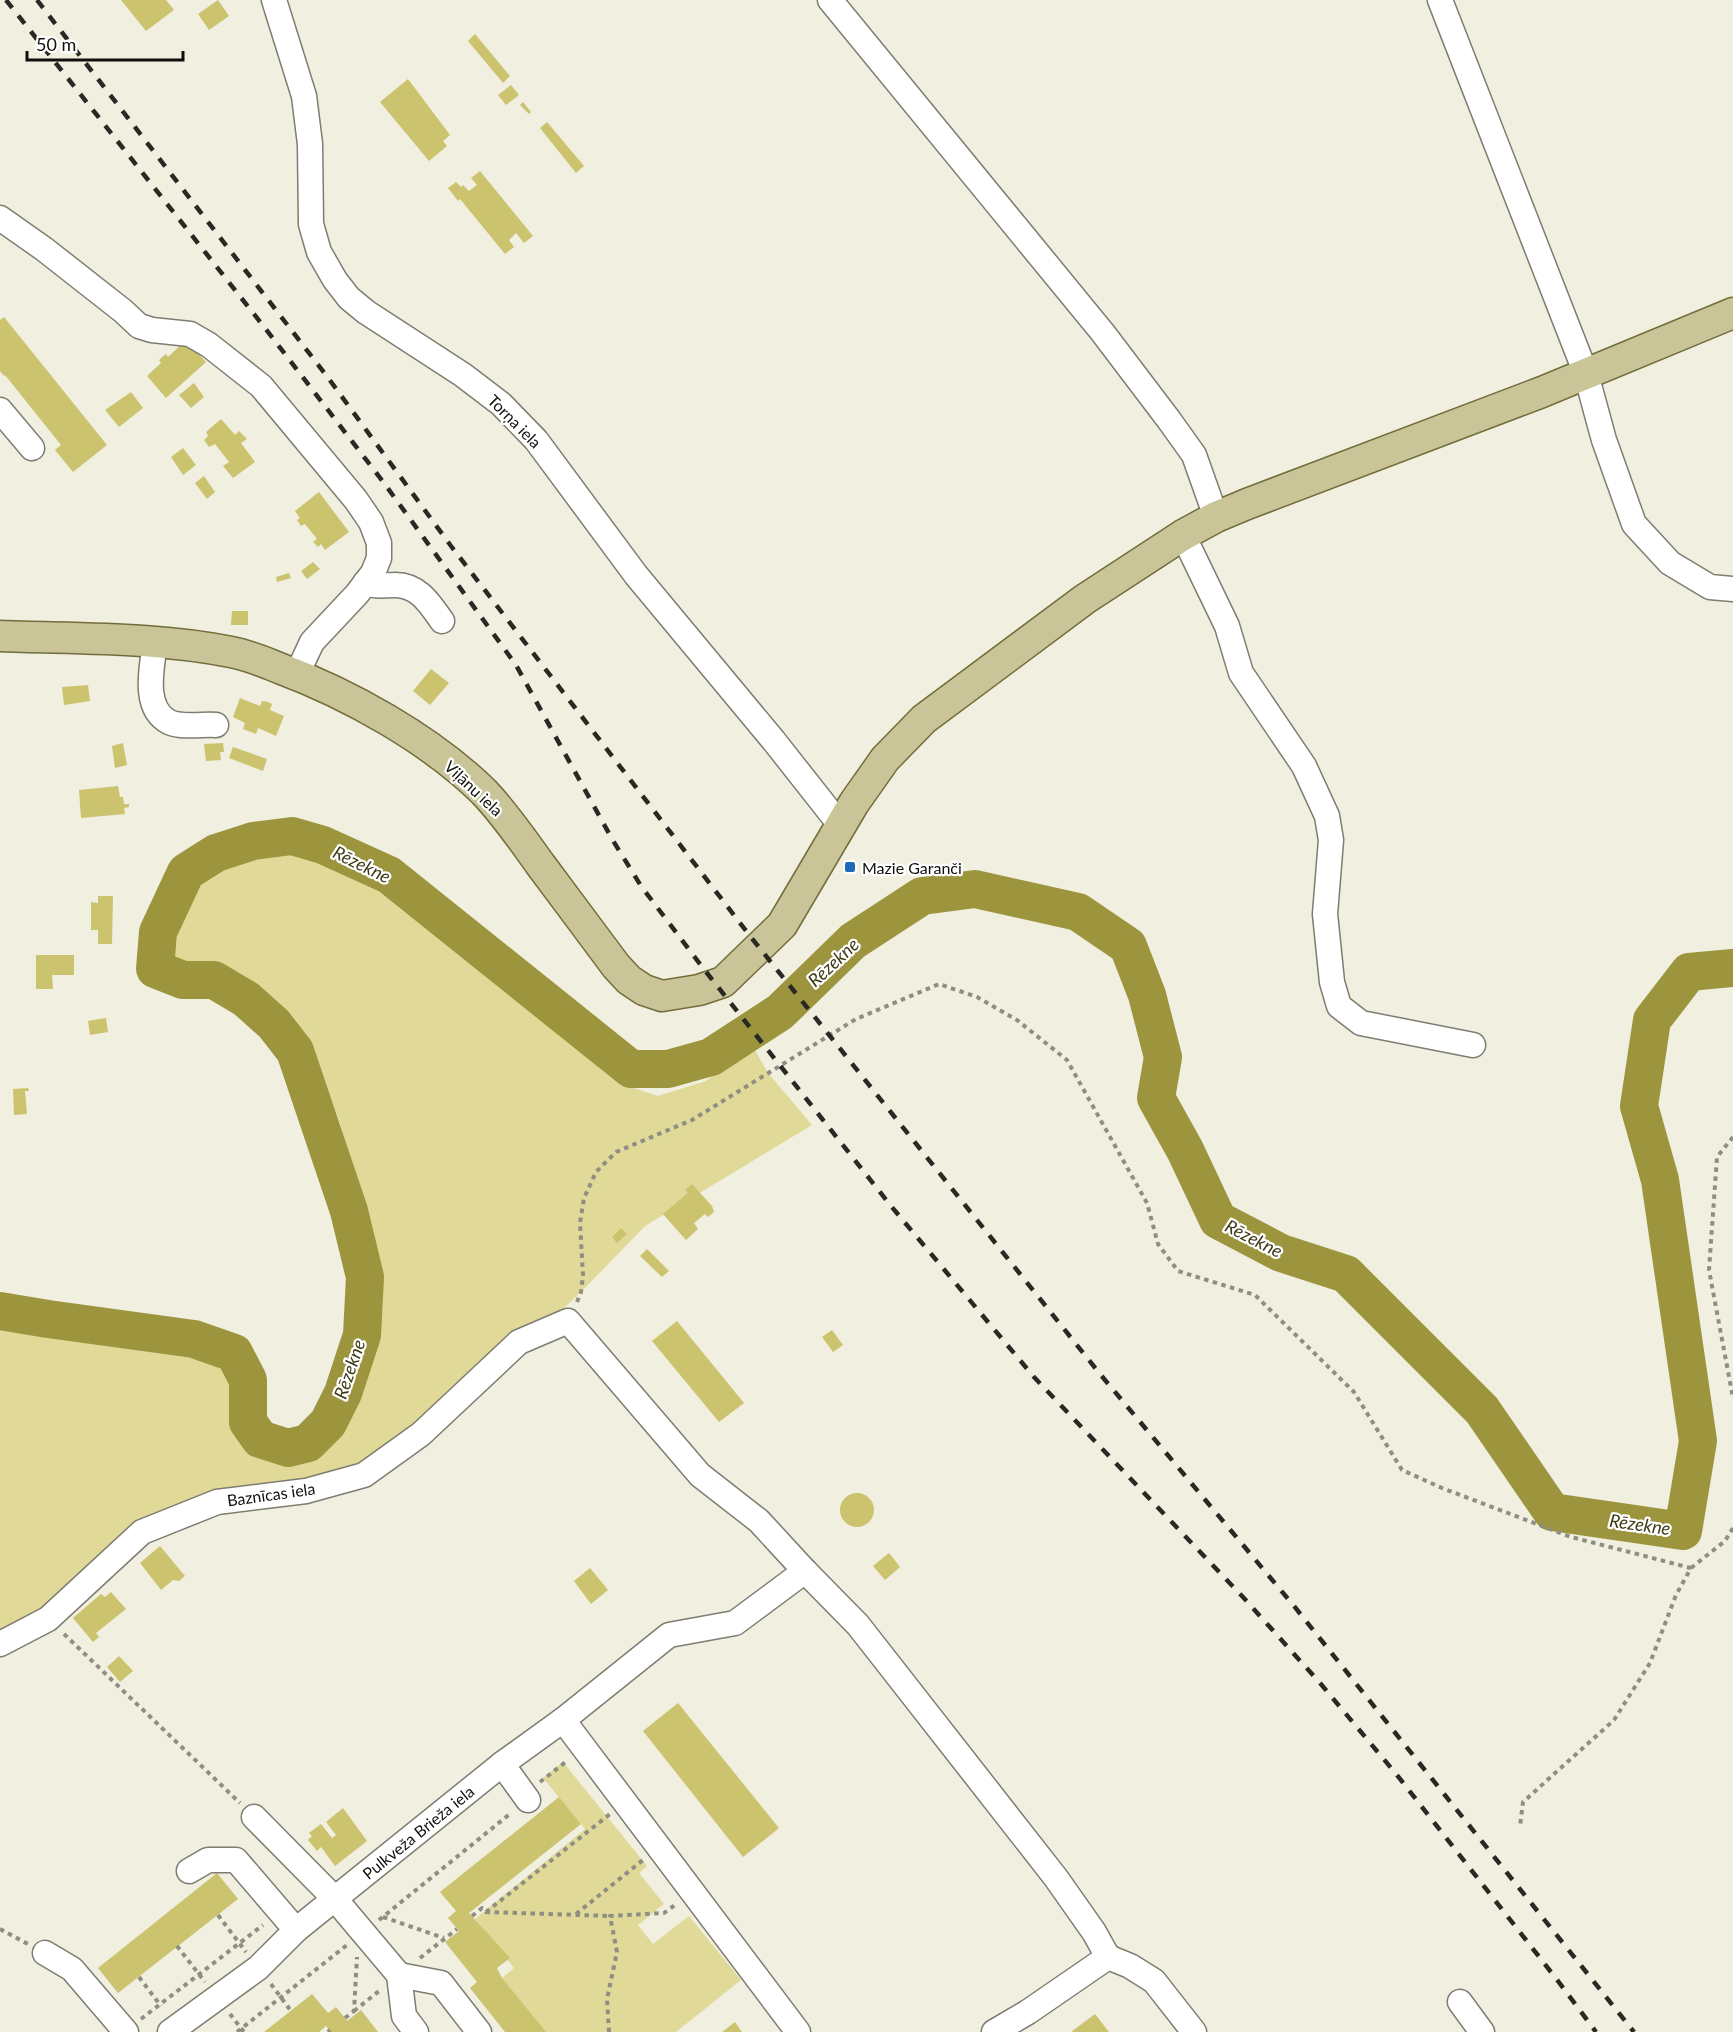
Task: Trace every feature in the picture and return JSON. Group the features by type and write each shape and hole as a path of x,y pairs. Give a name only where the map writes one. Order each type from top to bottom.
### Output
{"main road":[{"name":"Viļānu iela","path":"0,636 155,643 232,652 297,674 339,693 401,729 456,767 484,792 508,820 616,966 629,980 644,990 662,996 699,990 723,981 782,925 854,803 885,759 924,719 1085,599 1183,535 1216,517 1586,374 1733,314"}],"street":[{"name":"Torņa iela","path":"274,0 304,96 310,144 311,224 319,252 334,280 349,298 366,312 463,375 501,404 536,440 636,576 774,741 841,826"},
{"path":"830,0 1103,333 1194,454 1216,517"},
{"path":"1440,0 1586,374 1604,440 1634,524 1670,563 1710,587 1733,590"},
{"path":"0,218 44,249 139,326 152,330 190,334 209,345 261,386 356,500 371,522 379,543 379,558 373,573 312,642 297,674"},
{"path":"0,410 32,448"},
{"path":"1183,535 1227,626 1241,673 1304,766 1327,816 1331,840 1325,914 1332,982 1339,1006 1361,1023 1473,1045"},
{"path":"365,583 373,586 403,585 414,589 427,601 442,621"},
{"path":"155,643 150,692 160,715 170,722 216,724"},
{"path":"568,1322 700,1474 759,1521 858,1625 1049,1869 1094,1932 1107,1957 1130,1966 1154,1981 1194,2032"},
{"name":"Baznīcas iela","path":"0,1644 48,1618 142,1532 217,1502 306,1491 364,1475 420,1434 519,1342 568,1322"},
{"name":"Pulkveža Brieža iela","path":"174,2029 258,1968 296,1930 502,1764 563,1720 669,1635 735,1623 806,1571"},
{"path":"563,1720 798,2032"},
{"path":"502,1764 528,1800"},
{"path":"254,1817 335,1899 361,1934 399,1976 404,2016 416,2032"},
{"path":"189,1871 208,1860 236,1860 296,1930"},
{"path":"45,1953 72,1969 126,2032"},
{"path":"994,2032 1028,2012 1107,1957"},
{"path":"399,1976 441,1983 479,2032"},
{"path":"1460,2002 1482,2032"}],"path":[{"path":"568,1322 581,1292 583,1275 580,1223 584,1198 596,1172 616,1152 693,1120 856,1019 939,984 977,997 1017,1020 1067,1060 1147,1203 1158,1244 1178,1271 1255,1295 1354,1392 1402,1470 1442,1488 1571,1537 1691,1568"},
{"path":"1733,1137 1717,1157 1709,1270 1733,1398"},
{"path":"1520,1826 1523,1802 1614,1720 1650,1664 1676,1595 1691,1568 1725,1541 1733,1528"},
{"path":"48,1618 254,1817"},
{"path":"237,2032 528,1800 543,1778 563,1762 588,1753"},
{"path":"486,1912 625,1802"},
{"path":"576,1914 659,1847"},
{"path":"472,1916 482,1908 486,1912 610,1916 664,1912 692,1892"},
{"path":"126,2032 280,1911"},
{"path":"609,2032 607,1999 616,1952 610,1916"},
{"path":"383,1917 445,1938"},
{"path":"0,1929 45,1953"},
{"path":"345,2018 354,2011 361,1934"},
{"path":"139,1977 160,2004 174,2029"}],"shaded area":[{"path":"323,845 389,875 622,1084 658,1096 706,1081 751,1043 768,1073 812,1125 645,1226 581,1292 534,1336 364,1475 142,1532 0,1652 0,1311 194,1339 234,1353 237,1429 287,1467 334,1438 383,1304 340,1123 305,1032 216,969 214,980 155,969 216,853"},
{"path":"563,1762 647,1866 639,1873 664,1904 638,1925 653,1944 689,1916 741,1980 676,2032 545,2032 502,1978 514,1968 475,1919 585,1829 543,1778"}],"building":[{"path":"121,0 166,0 174,10 146,31"},
{"path":"218,0 229,16 209,30 198,14"},
{"path":"475,34 510,76 503,83 468,41"},
{"path":"408,79 450,135 443,141 447,146 429,161 380,102"},
{"path":"511,85 519,95 506,105 498,95"},
{"path":"523,102 531,112 529,114 520,105"},
{"path":"547,122 584,166 576,173 540,128"},
{"path":"480,171 533,236 524,243 516,233 509,240 514,247 505,254 460,199 458,201 448,188 456,182 469,191 477,185 471,178"},
{"path":"4,317 107,445 73,472 55,450 61,445 0,371 0,320"},
{"path":"186,340 206,362 166,398 147,376 161,363 159,360 166,354 168,357"},
{"path":"194,383 204,397 191,408 179,395"},
{"path":"131,392 143,408 119,427 105,410"},
{"path":"221,419 235,435 239,431 247,439 241,443 255,462 233,478 223,466 229,462 215,444 209,447 204,440 208,436 206,432"},
{"path":"183,448 196,465 183,475 171,457"},
{"path":"204,476 215,492 207,499 195,483"},
{"path":"319,492 349,532 325,550 321,544 318,547 313,542 317,539 305,524 301,526 297,520 300,518 295,511"},
{"path":"313,562 320,569 307,579 301,571"},
{"path":"289,573 291,578 277,582 276,577"},
{"path":"232,611 248,611 248,625 231,625"},
{"path":"431,669 449,683 430,705 413,691"},
{"path":"88,685 90,701 64,705 62,687"},
{"path":"240,698 260,706 262,701 268,702 272,704 270,710 284,716 276,736 258,728 256,734 243,729 245,723 233,717"},
{"path":"123,743 127,765 115,768 112,746"},
{"path":"223,743 224,752 220,752 221,760 206,761 204,744"},
{"path":"233,747 267,759 263,771 229,758"},
{"path":"118,786 124,804 129,804 129,807 124,808 125,814 81,818 79,790"},
{"path":"98,896 113,896 112,944 98,944 98,930 91,930 91,902 98,903"},
{"path":"36,955 74,955 74,975 52,975 53,989 36,989"},
{"path":"106,1018 108,1032 90,1035 88,1021"},
{"path":"28,1088 29,1091 25,1091 27,1114 14,1115 13,1089"},
{"path":"692,1184 712,1206 714,1212 708,1217 705,1214 694,1223 698,1229 686,1240 663,1214 688,1193 685,1190"},
{"path":"621,1228 627,1234 617,1243 612,1237"},
{"path":"647,1249 669,1271 662,1277 640,1256"},
{"path":"677,1321 744,1403 719,1422 652,1341"},
{"path":"832,1330 843,1345 833,1352 822,1337"},
{"path":"857,1493 869,1498 874,1510 869,1522 857,1527 845,1522 840,1510 845,1498"},
{"path":"160,1546 185,1576 179,1581 173,1580 161,1590 140,1563"},
{"path":"889,1553 900,1567 885,1580 873,1566"},
{"path":"590,1568 608,1590 591,1604 574,1581"},
{"path":"111,1592 126,1609 96,1633 99,1637 93,1642 73,1618 101,1594 105,1597"},
{"path":"119,1656 133,1671 120,1682 107,1667"},
{"path":"678,1703 779,1828 743,1857 643,1731"},
{"path":"559,1797 581,1824 469,1913 510,1958 497,1968 502,1978 546,2032 505,2032 470,1988 477,1982 445,1942 459,1931 448,1918 456,1911 440,1892"},
{"path":"343,1808 367,1841 335,1866 321,1847 317,1851 308,1840 312,1836 309,1833 321,1824 332,1838 336,1835 326,1822"},
{"path":"217,1873 238,1899 118,1993 98,1968"},
{"path":"312,1994 328,2013 336,2007 347,2021 361,2010 378,2032 331,2032 326,2026 319,2032 264,2032"},
{"path":"1095,2014 1109,2032 1071,2032"},
{"path":"735,2022 742,2032 722,2032"}],"waterway":[{"name":"Rēzekne","path":"0,1311 194,1339 234,1353 248,1380 248,1422 260,1439 288,1448 308,1443 328,1423 343,1393 362,1335 365,1277 349,1211 295,1051 274,1024 246,999 214,980 183,980 155,969 158,932 186,872 216,853 253,841 292,836 323,845 389,875 631,1069 668,1069 711,1057 780,1012 853,941 922,896 975,889 1078,912 1128,946 1147,995 1163,1057 1156,1098 1185,1150 1218,1220 1281,1253 1346,1274 1482,1410 1552,1512 1683,1531 1698,1441 1660,1180 1639,1106 1652,1020 1689,972 1733,968"}],"railway":[{"path":"6,0 265,328 384,483 516,665 612,839 641,886 703,968 891,1206 1034,1377 1242,1596 1320,1683 1397,1775 1596,2032"},
{"path":"37,0 326,375 451,546 750,936 1100,1374 1294,1606 1634,2032"}],"place":[{"name":"Mazie Garanči","path":"850,867"}]}
